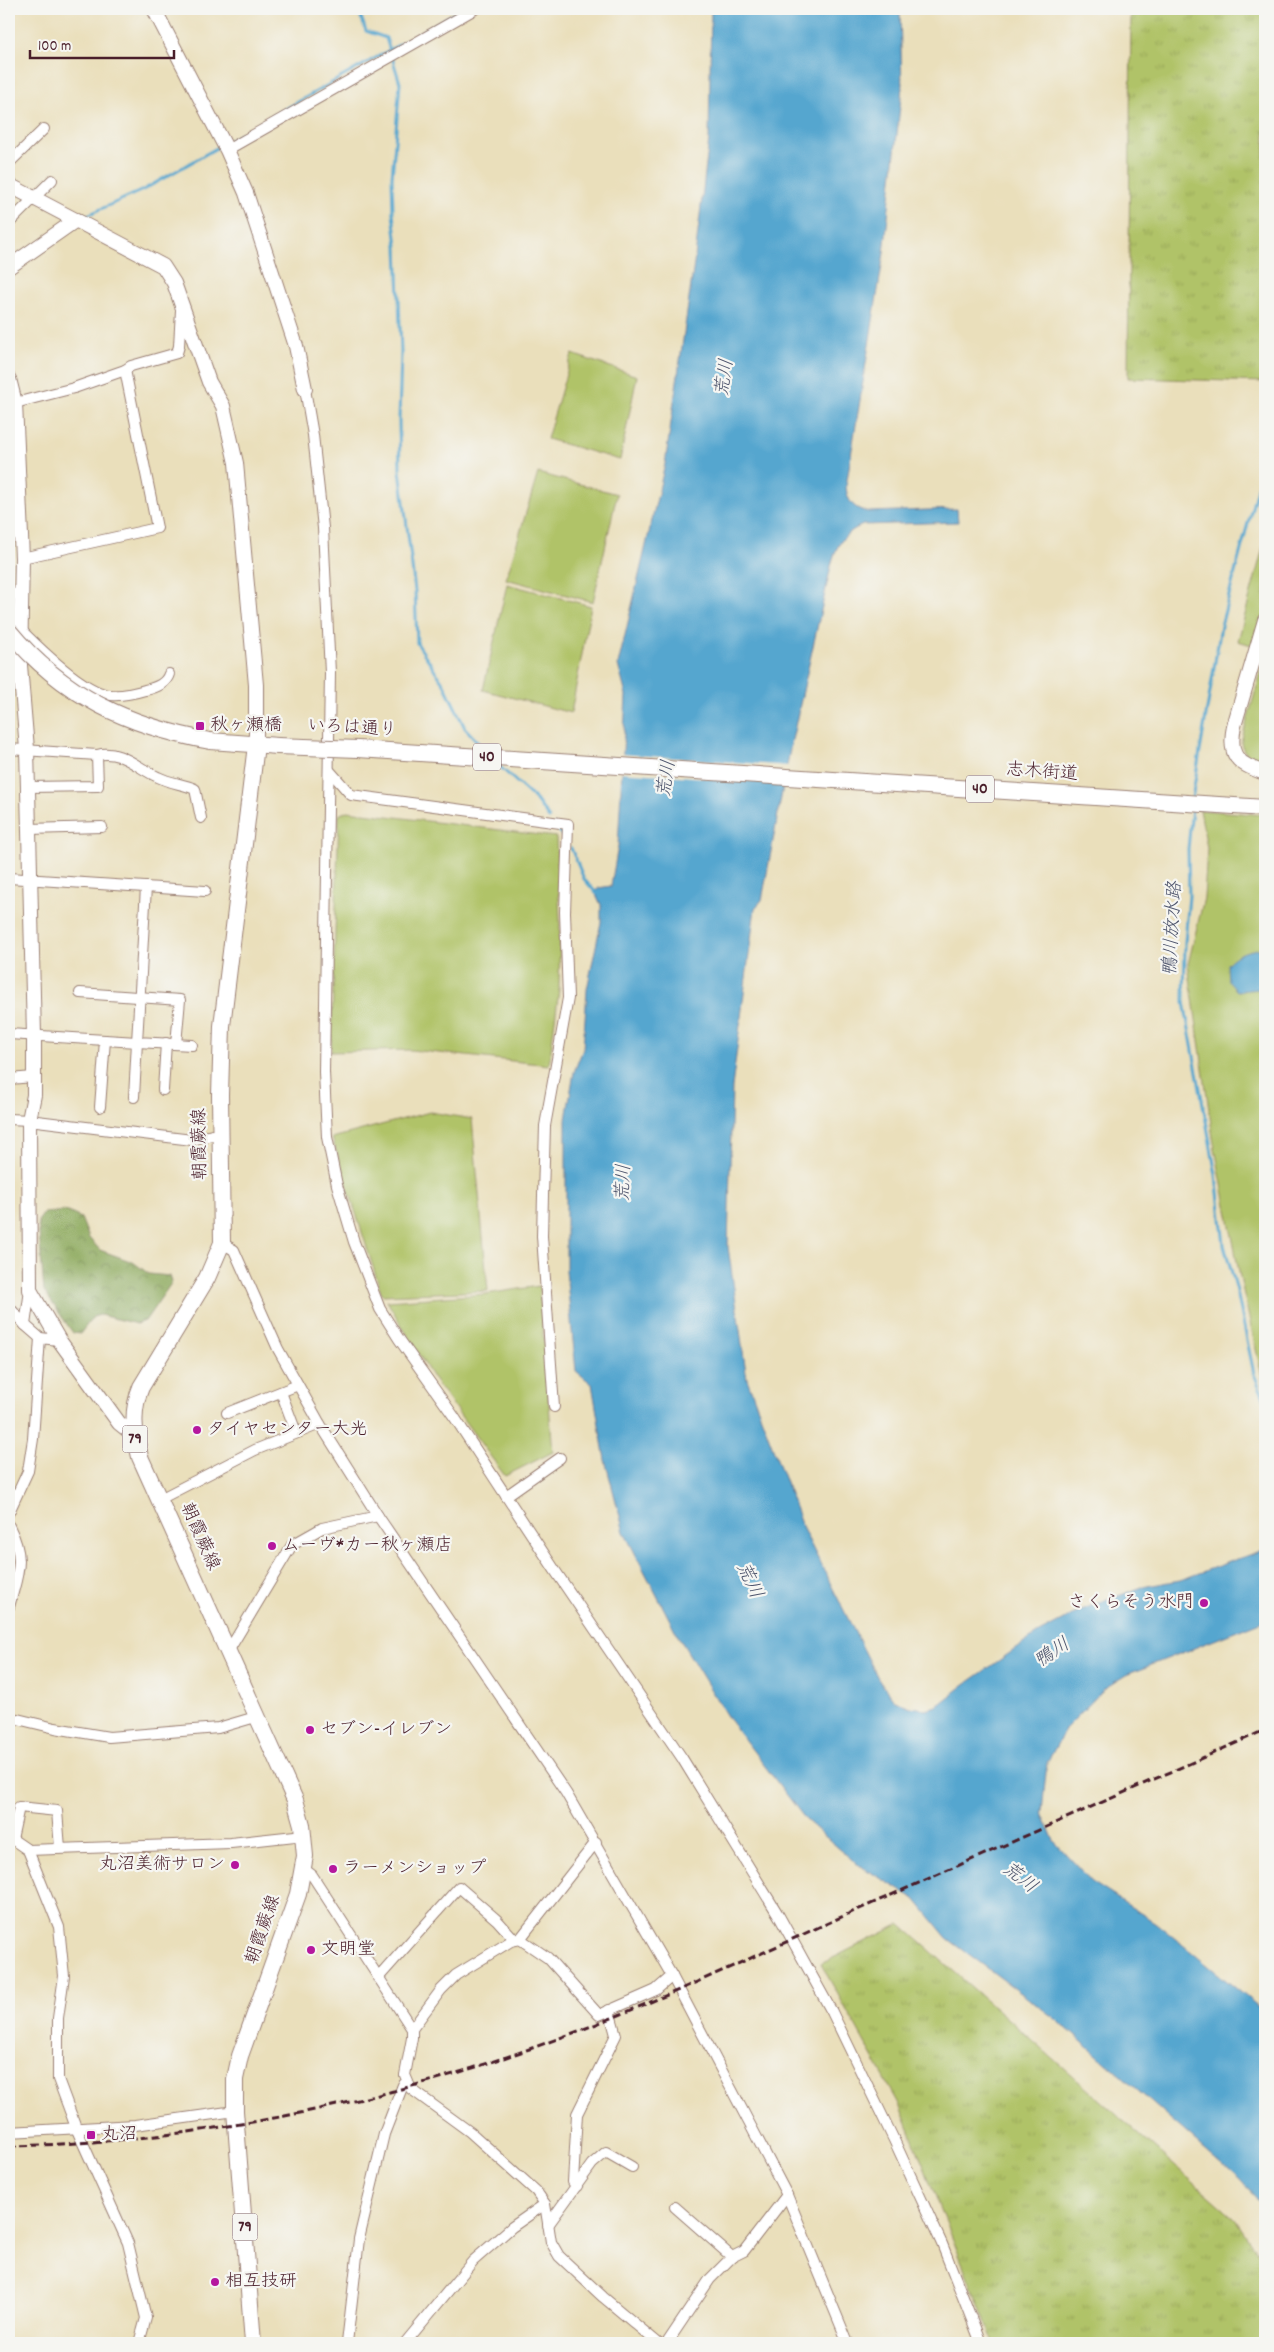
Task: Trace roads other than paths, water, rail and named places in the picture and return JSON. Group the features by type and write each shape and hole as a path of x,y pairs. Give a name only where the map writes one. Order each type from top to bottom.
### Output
{"main road":[{"name":"いろは通り","path":"15,631 54,676 90,701 117,714 180,735 210,741 256,745 358,749 696,771"},
{"name":"朝霞蕨線","path":"253,2343 235,2111 236,2079 240,2056 298,1894 304,1869 304,1835 295,1800 259,1716 140,1457 134,1435 134,1410 141,1387 207,1278 222,1243 221,1069 224,1009 256,745"},
{"name":"志木街道","path":"696,771 1265,808"}],"street":[{"path":"154,9 225,147 246,193 296,346 313,435 326,574 330,673 324,1072 328,1137 337,1185 354,1242 380,1309 682,1758 759,1883 807,1966 832,2012 926,2208 981,2343"},
{"path":"225,147 397,54 475,9"},
{"path":"9,163 44,129"},
{"path":"9,223 52,180"},
{"path":"9,185 163,266 174,283 209,382 223,406 236,463 256,685 256,745"},
{"path":"9,267 76,220"},
{"path":"12,404 74,388 132,366 177,353 182,306"},
{"path":"22,558 156,528 124,370"},
{"path":"9,379 22,558 15,594 15,631 20,665 27,749 34,1036 34,1095 29,1120 30,1290 25,1325"},
{"path":"1265,620 1234,726 1232,742 1235,756 1241,763 1265,773"},
{"path":"15,631 77,679 110,696 159,686 167,680 170,674"},
{"path":"9,650 20,665"},
{"path":"9,749 98,754 108,752 119,755 159,778 195,789 201,818"},
{"path":"28,787 98,786 98,754"},
{"path":"329,770 351,795 568,824 565,912 568,998 546,1126 543,1203 544,1269 554,1407"},
{"path":"29,828 102,827"},
{"path":"9,878 205,891"},
{"path":"134,1097 146,887"},
{"path":"80,993 180,1000 163,1090"},
{"path":"9,1034 192,1045"},
{"path":"100,1107 105,1040"},
{"path":"9,1079 34,1077"},
{"path":"9,1119 192,1140 212,1135 222,1135"},
{"path":"222,1243 234,1250 278,1349 320,1424 378,1516 516,1718 596,1842 672,1976 787,2196 848,2343"},
{"path":"30,1290 59,1340 119,1423 134,1435"},
{"path":"9,1306 25,1325 40,1338 59,1340"},
{"path":"9,1512 28,1471 33,1439 40,1338"},
{"path":"227,1413 298,1385"},
{"path":"281,1392 296,1432"},
{"path":"160,1499 200,1477 296,1432 320,1424"},
{"path":"506,1496 560,1458"},
{"path":"229,1650 292,1545 322,1528 378,1516"},
{"path":"9,1526 17,1542 20,1556 19,1570 9,1606"},
{"path":"9,1717 55,1728 109,1737 218,1728 259,1716"},
{"path":"60,1848 57,1811 19,1807 10,1838 28,1850 59,1927 64,1976 58,2018 58,2079 78,2130 128,2243 146,2318 139,2343"},
{"path":"28,1850 231,1842 304,1835"},
{"path":"412,2029 441,1990 456,1975 517,1939 596,1842"},
{"path":"304,1869 312,1875 412,2029 405,2075 410,2089 470,2132 536,2191 545,2204 551,2242 559,2256 603,2297 658,2343"},
{"path":"378,1978 459,1887 517,1939 548,1958 599,2015 656,1990 672,1976"},
{"path":"577,2186 573,2182 577,2114 616,2035 609,2010"},
{"path":"347,2343 360,2239 384,2134 403,2085 407,2082"},
{"path":"9,2132 78,2130 135,2125 235,2111"},
{"path":"548,2225 592,2164 606,2152 632,2167"},
{"path":"670,2342 710,2279 732,2258 744,2251 787,2196"},
{"path":"405,2343 473,2261 512,2227 545,2204"},
{"path":"675,2207 732,2258"}],"water":[{"path":"711,9 900,9 902,88 884,253 846,486 849,500 863,511 957,509 958,522 863,525 850,532 841,541 831,566 790,749 762,900 755,908 732,1087 728,1247 747,1379 804,1531 880,1682 895,1701 911,1707 925,1709 937,1706 1037,1634 1086,1608 1142,1587 1180,1580 1265,1549 1265,1620 1126,1675 1105,1688 1066,1728 1047,1763 1042,1812 1054,1841 1092,1882 1156,1923 1265,2012 1265,2206 1238,2178 1057,2020 947,1938 915,1899 857,1864 806,1820 728,1718 678,1636 624,1532 605,1460 592,1384 576,1371 566,1271 566,1119 574,1072 583,1049 587,989 601,922 601,905 595,892 598,888 611,886 618,846 626,695 618,665 665,464 695,257 709,139"},
{"path":"1265,948 1265,993 1259,989 1237,991 1228,981 1227,964 1244,952"}],"waterway":[{"path":"358,9 366,31 386,38 400,83 392,177 401,352 400,470 415,591 417,643 444,684 465,728 486,751"},
{"path":"227,142 462,9"},
{"path":"83,217 143,190 220,146"},
{"name":"鴨川放水路","path":"1192,799 1221,626 1265,458"},
{"path":"497,764 536,800 549,818"},
{"name":"鴨川放水路","path":"1192,808 1188,849 1189,896 1185,942 1184,1002 1216,1175 1224,1245 1236,1287 1254,1374 1265,1400"},
{"path":"555,825 564,838"},
{"path":"571,848 584,879 597,894"}],"railway":[{"path":"9,2146 78,2143 146,2137 282,2117 415,2085 481,2065 584,2029 660,1998 1265,1730"}],"place":[{"name":"秋ヶ瀬橋","path":"200,726"},
{"name":"タイヤセンター大光","path":"197,1430"},
{"name":"ムーヴ*カー秋ヶ瀬店","path":"272,1546"},
{"name":"さくらそう水門","path":"1204,1603"},
{"name":"セブン-イレブン","path":"310,1730"},
{"name":"丸沼美術サロン","path":"235,1865"},
{"name":"ラーメンショップ","path":"333,1869"},
{"name":"文明堂","path":"311,1950"},
{"name":"丸沼","path":"91,2135"},
{"name":"相互技研","path":"215,2282"}],"water label":[{"name":"荒川","path":"726,378"},
{"name":"荒川","path":"668,779"},
{"name":"荒川","path":"625,1183"},
{"name":"荒川","path":"748,1581"},
{"name":"鴨川","path":"1053,1654"},
{"name":"荒川","path":"1019,1879"}]}
